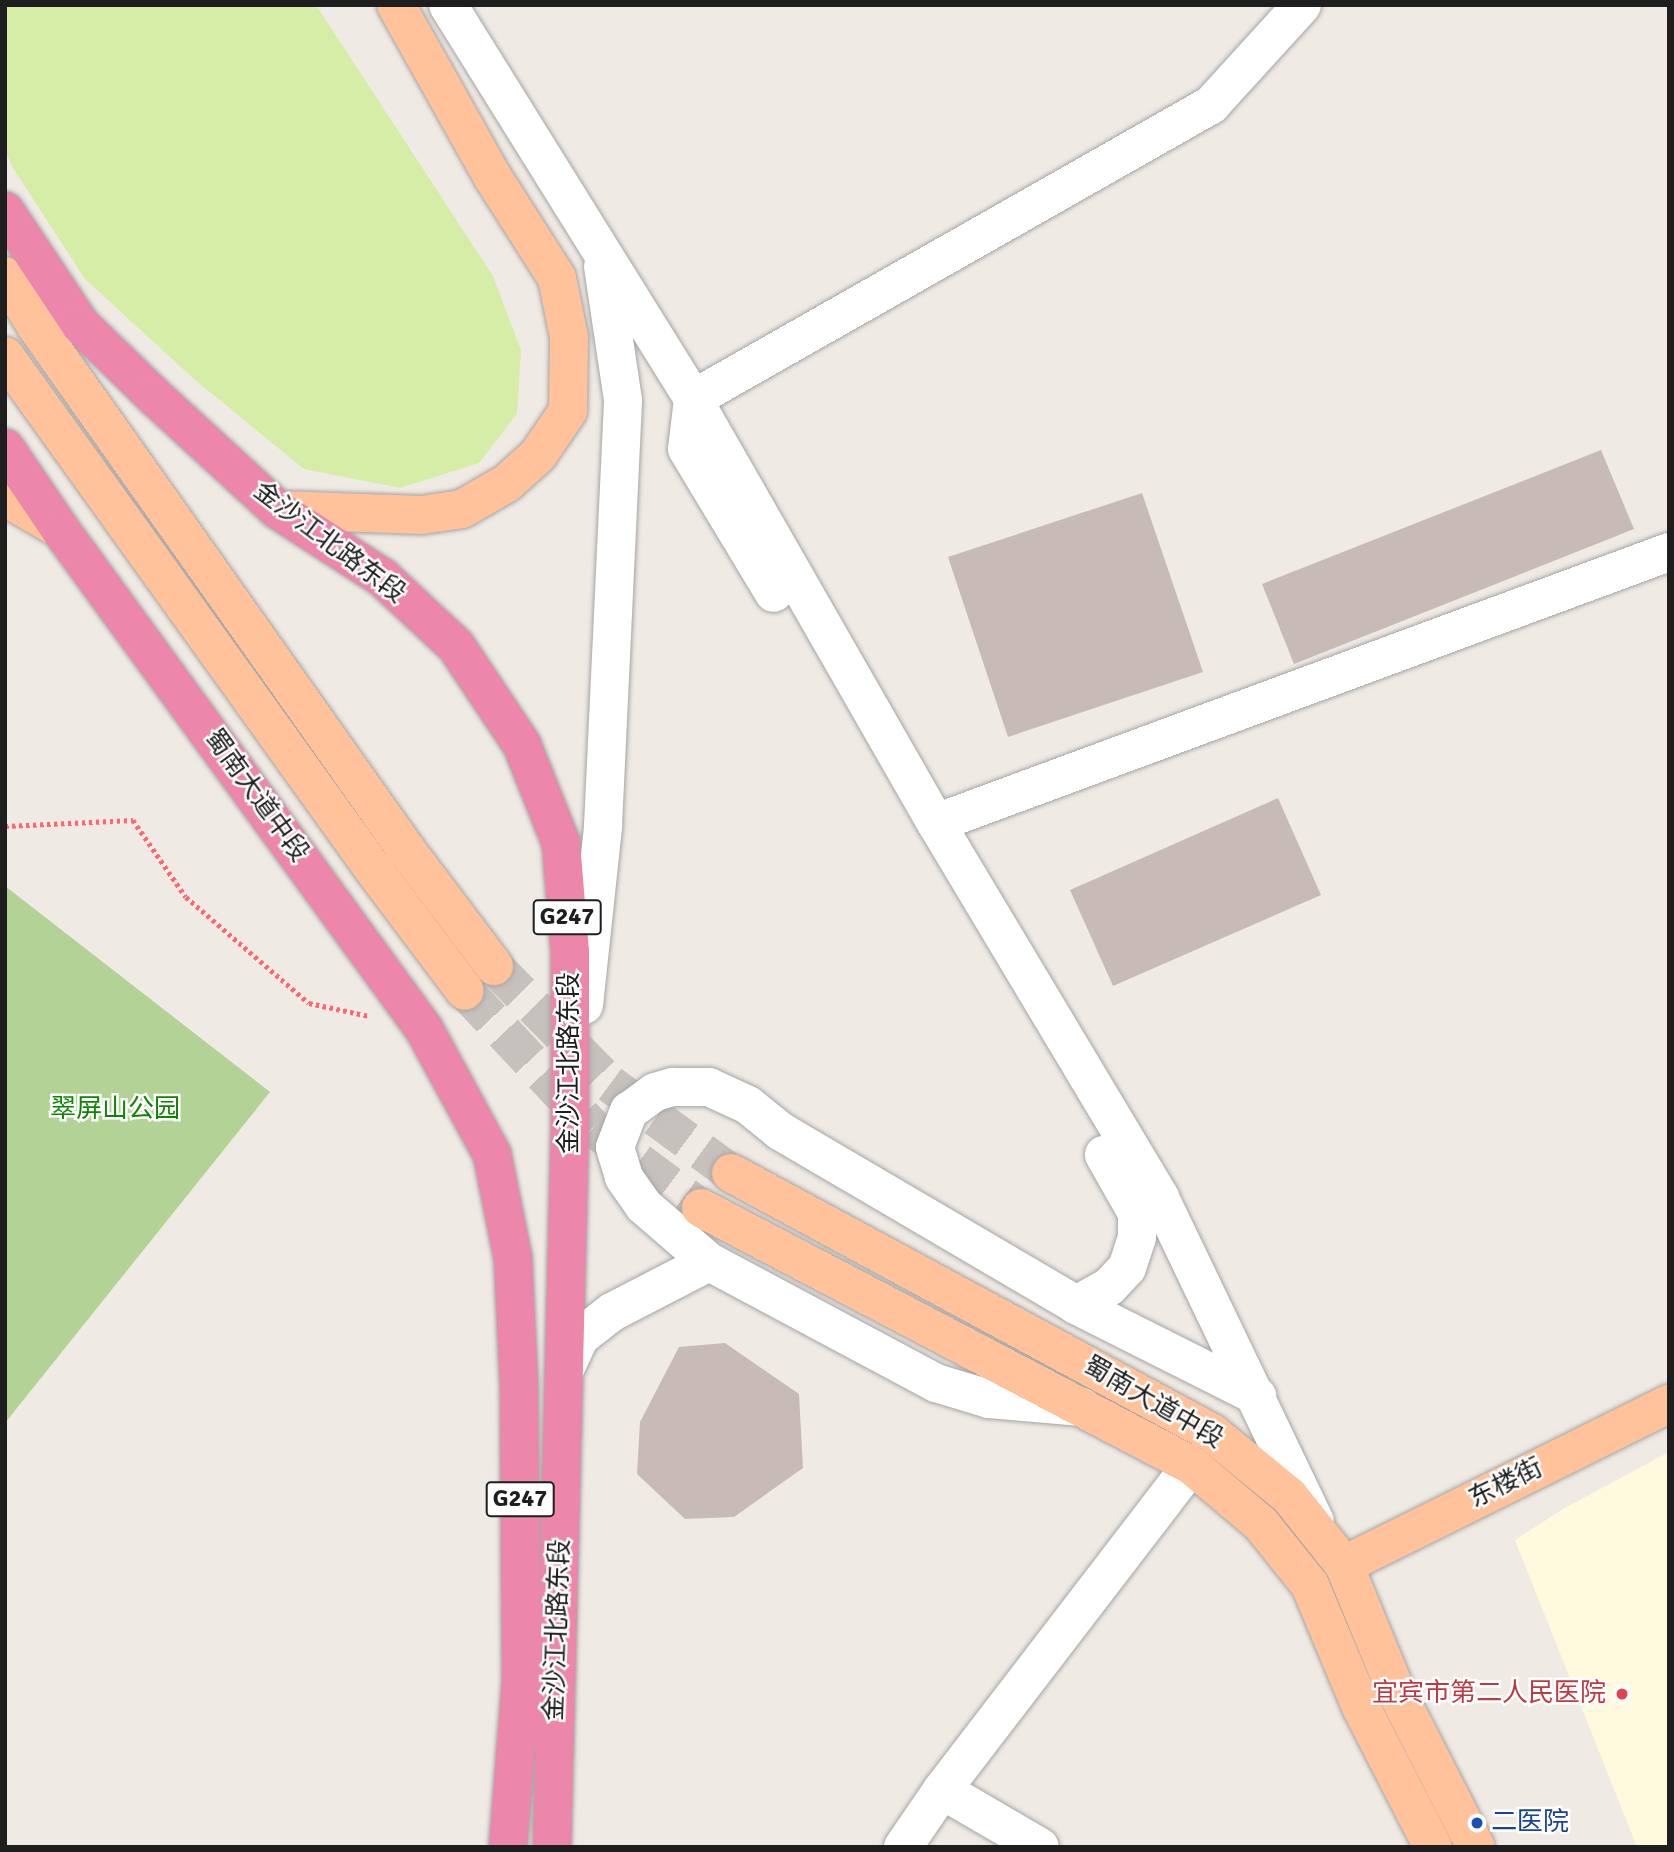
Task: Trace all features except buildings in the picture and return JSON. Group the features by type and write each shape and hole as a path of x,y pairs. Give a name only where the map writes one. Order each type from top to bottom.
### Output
{"highway":[{"name":"金沙江北路东段","path":"5,211 80,324 278,510 382,577 456,646 522,745 561,843 570,952 570,1125 552,1847"},
{"name":"蜀南大道中段","path":"5,448 60,529 424,1028 492,1154"},
{"name":"金沙江北路东段","path":"492,1154 513,1258 519,1383 521,1682 508,1847"}],"main road":[{"path":"278,510 422,515 462,509 507,484 528,465 568,411 569,337 557,278 492,176 396,5"},
{"path":"5,276 36,326 405,848 494,966"},
{"name":"蜀南大道中段","path":"5,356 374,870 465,991"},
{"path":"5,497 60,529"},
{"name":"蜀南大道中段","path":"731,1173 1212,1433 1289,1496 1334,1553 1396,1691 1476,1847"},
{"name":"蜀南大道中段","path":"701,1208 1191,1465 1261,1524 1310,1585 1361,1707 1433,1847"},
{"name":"东楼街","path":"1334,1553 1669,1404"}],"street":[{"path":"448,5 693,399 936,823 1160,1198 1334,1553"},
{"path":"693,399 1211,105 1302,5"},
{"path":"570,1125 603,826 621,474 623,400 601,252"},
{"path":"693,399 687,449 929,852 1137,1213 1137,1237 1127,1268 1109,1287 1076,1305"},
{"path":"936,823 1669,552"},
{"path":"1084,1407 989,1399 936,1383 709,1262 644,1206 624,1177 615,1147 629,1111 655,1092 673,1087 709,1087 748,1105 780,1131 1076,1305 1257,1396"},
{"path":"565,1369 580,1337 612,1312 709,1262"},
{"path":"903,1847 942,1790 1191,1465"},
{"path":"942,1790 1040,1847"}],"path":[{"path":"5,826 133,820 186,898 309,1003 424,1028"}],"shaded area":[{"name":"宜宾市第二人民医院","path":"1669,1452 1669,1847 1637,1847 1515,1540 1563,1509"}],"green space":[{"path":"5,5 316,5 493,276 521,350 517,414 479,463 400,488 304,469 195,380 85,279 13,168 5,150"},
{"name":"翠屏山公园","path":"5,886 270,1092 5,1423"}],"tunnel":[{"path":"494,966 610,1084 731,1173"},
{"path":"465,991 593,1128 701,1208"}],"place":[{"name":"宜宾市第二人民医院","path":"1622,1694"},
{"name":"二医院","path":"1477,1823"}]}
